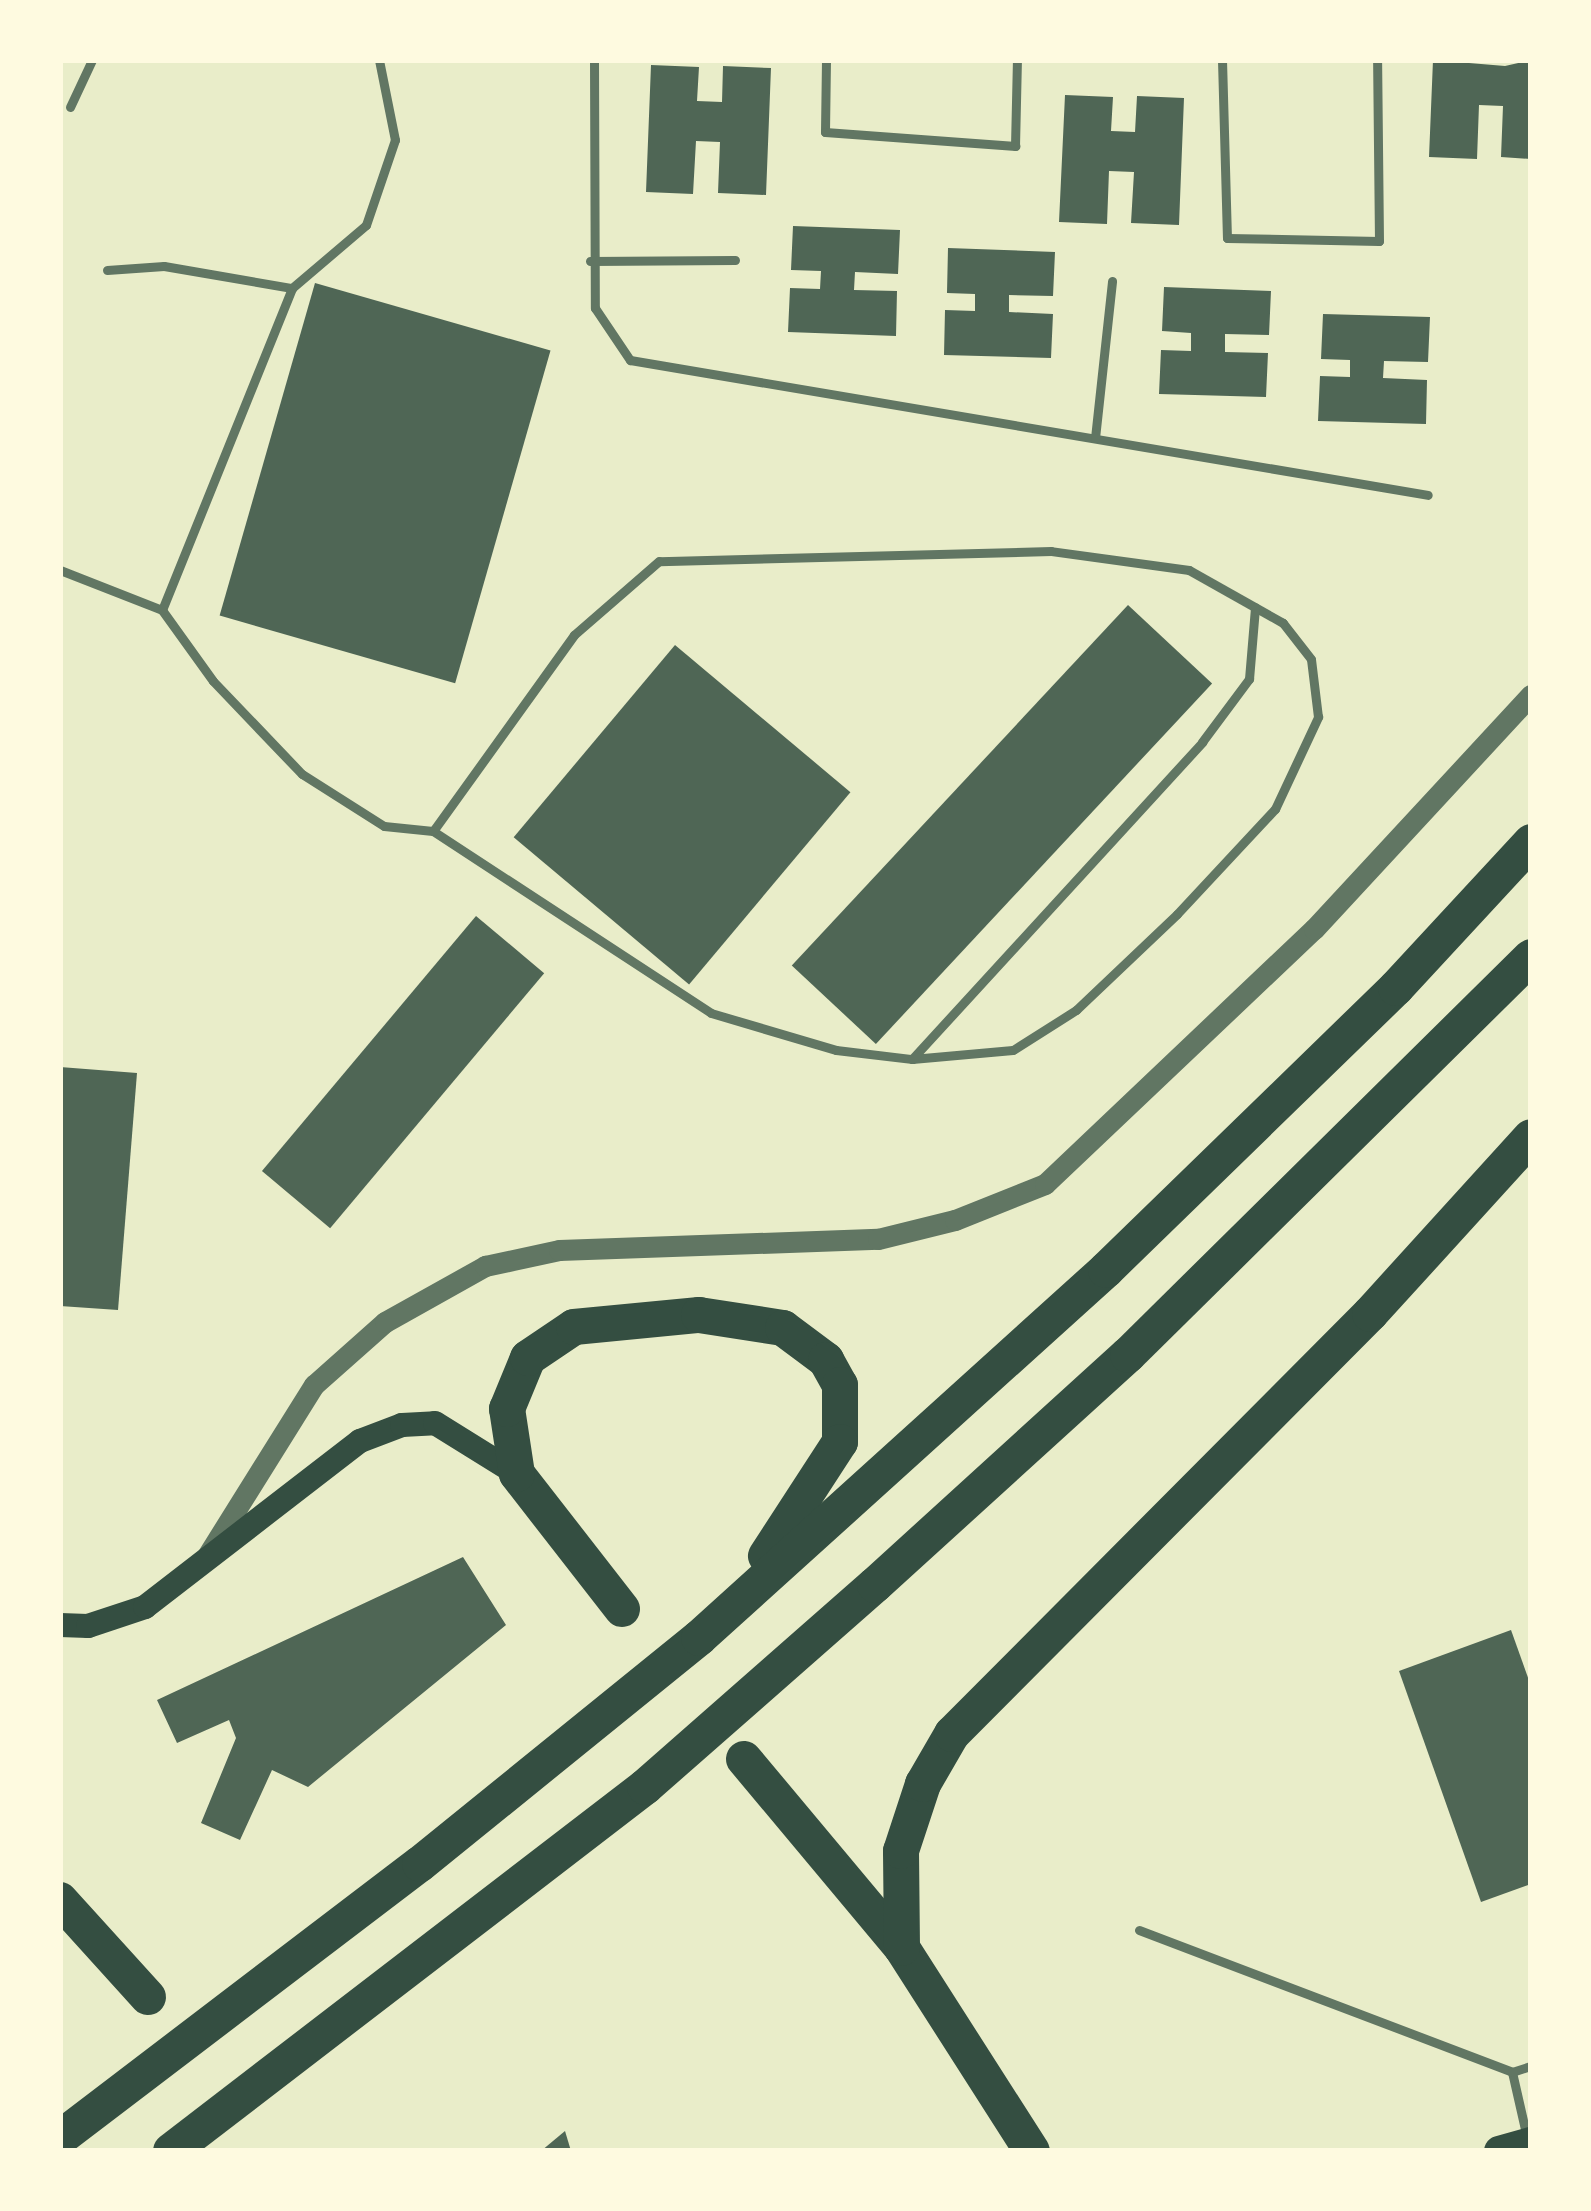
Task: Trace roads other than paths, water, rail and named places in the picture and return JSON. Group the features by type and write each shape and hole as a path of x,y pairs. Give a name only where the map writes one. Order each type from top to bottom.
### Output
{"highway":[{"path":"60,2138 700,1638 1106,1270 1396,988 1531,842"},
{"path":"171,2151 645,1786 858,1601 1180,1306 1531,957"},
{"path":"902,1948 902,1851 914,1805 952,1734 1370,1314 1531,1137"},
{"path":"622,1609 517,1474 507,1408 528,1358 574,1327 699,1315 783,1328 808,1341 840,1385 840,1442 806,1501 700,1638"},
{"path":"744,1759 902,1948 1032,2146"},
{"path":"60,1900 148,1997"},
{"path":"60,2115 134,2082"}],"main road":[{"path":"60,1625 88,1626 145,1607 198,1574 360,1441 402,1425 435,1423 517,1474"}],"street":[{"path":"198,1574 314,1385 386,1322 485,1266 560,1250 878,1240 955,1220 1045,1184 1233,1010 1531,695"}],"lane":[{"path":"70,107 92,60"},
{"path":"162,610 292,288 366,225 395,140 379,60"},
{"path":"595,60 590,261 595,308 630,360 1428,495"},
{"path":"826,60 825,132 1016,146 1017,60"},
{"path":"1222,60 1227,238 1379,241 1377,60"},
{"path":"590,261 735,260"},
{"path":"107,270 164,266 292,288"},
{"path":"1095,438 1112,281"},
{"path":"60,570 162,610 213,681 302,774 384,826 433,831 711,1012 836,1050 912,1059 1013,1050 1076,1010 1275,809 1318,717 1311,659 1283,623 1189,570 1051,551 658,562 574,635 433,831"},
{"path":"912,1059 1202,742 1249,679 1255,607"},
{"path":"1138,1930 1512,2072 1531,2066"},
{"path":"1512,2072 1520,2145"}]}
